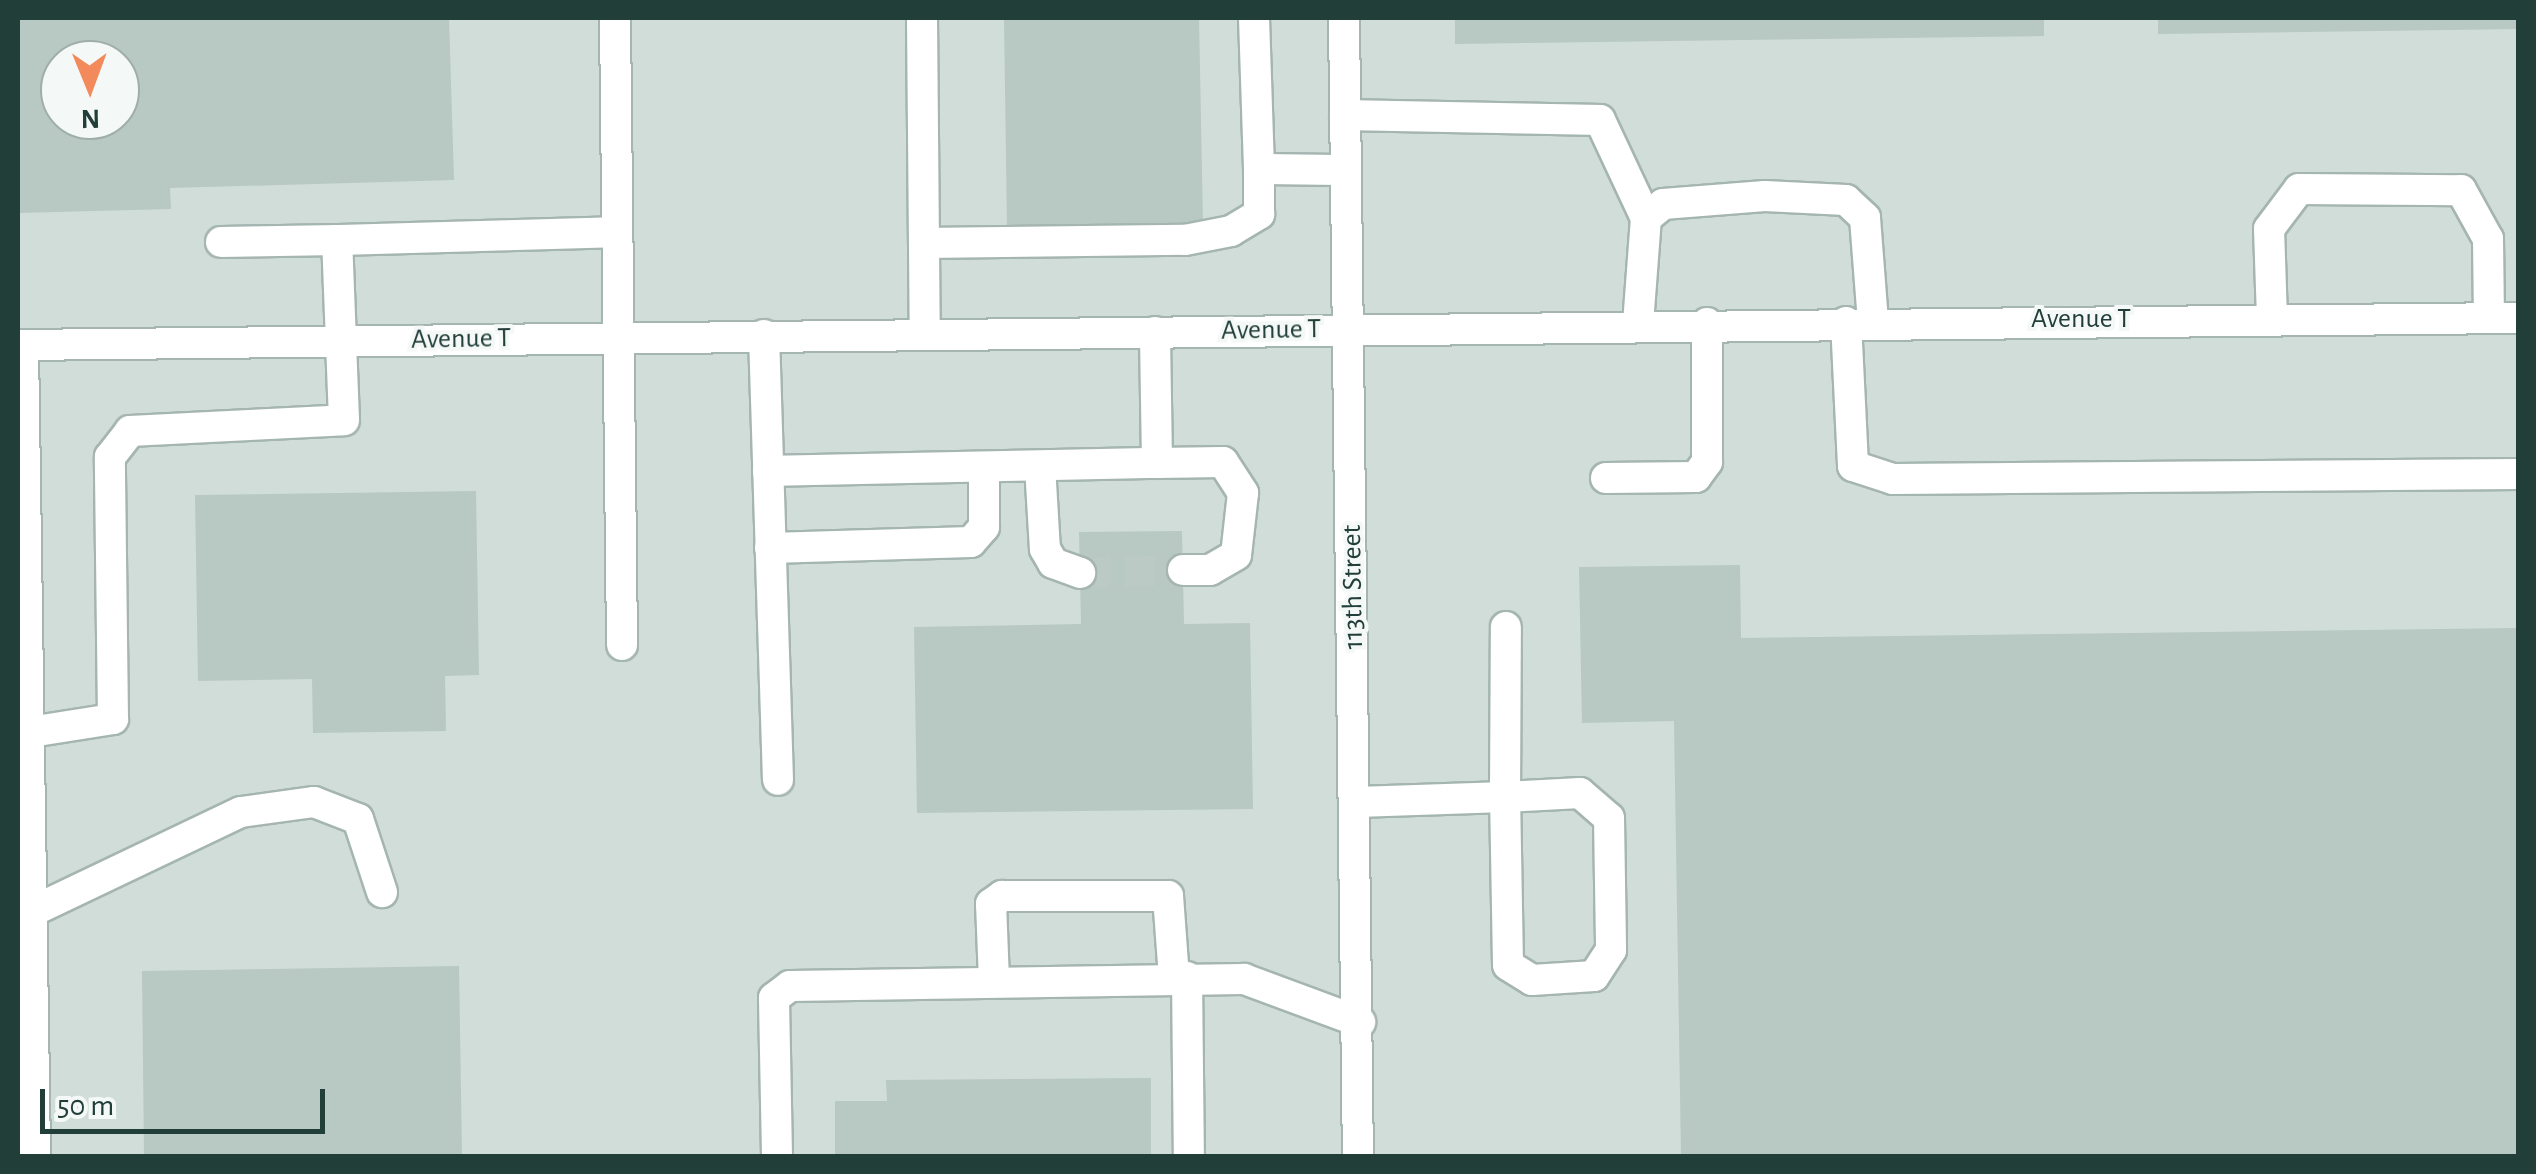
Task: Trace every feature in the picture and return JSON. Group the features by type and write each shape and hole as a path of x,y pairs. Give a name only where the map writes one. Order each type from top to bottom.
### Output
{"street":[{"path":"615,18 622,645"},
{"path":"922,18 925,334"},
{"path":"924,243 1186,240 1231,231 1259,214 1254,18"},
{"name":"113th Street","path":"1344,18 1360,1022 1358,1156"},
{"path":"1344,114 1600,120 1635,178 1646,218 1638,324"},
{"path":"1259,169 1344,170"},
{"path":"2272,318 2269,229 2299,189 2461,190 2488,239 2504,318"},
{"path":"1646,218 1680,203 1846,200 1865,218 1853,466 1894,480 2518,474"},
{"path":"221,242 616,232"},
{"path":"30,732 112,719 110,457 130,432 344,420 337,240"},
{"name":"Avenue T","path":"20,344 1859,321 2504,318"},
{"path":"1606,478 1696,477 1706,462 1707,323"},
{"path":"1155,332 1156,463"},
{"path":"764,336 778,780"},
{"path":"20,344 35,1156"},
{"path":"768,471 1223,462 1243,493 1243,542 1222,566 1183,570"},
{"path":"1040,466 1045,549 1053,563 1080,573"},
{"path":"770,548 971,542 984,527 984,467"},
{"path":"1356,802 1505,796 1580,793 1609,818 1611,950 1594,976 1532,980 1508,965 1505,796 1506,627"},
{"path":"33,911 241,812 314,802 358,819 382,892"},
{"path":"994,981 990,904 1002,896 1168,896 1180,977 1189,1156"},
{"path":"776,1156 774,998 790,986 1244,979 1360,1022"}],"shaded area":[{"path":"18,18 2518,18 2518,1156 18,1156"}],"building":[{"path":"18,18 449,18 454,180 170,188 171,209 18,213"},
{"path":"1004,18 1199,18 1203,224 1007,228"},
{"path":"1455,18 2044,18 2044,36 1455,44"},
{"path":"2158,18 2518,18 2518,29 2158,34"},
{"path":"476,491 479,675 445,676 446,731 313,733 312,679 198,681 195,495"},
{"path":"1182,531 1184,624 1250,623 1253,809 917,813 914,627 1081,624 1079,532"},
{"path":"1740,565 1741,638 2518,628 2518,1156 1681,1156 1674,721 1582,723 1579,567"},
{"path":"459,966 462,1156 144,1156 142,971"},
{"path":"1151,1078 1151,1156 835,1156 835,1101 887,1101 886,1080"}],"tunnel":[{"path":"1080,573 1183,570"}]}
